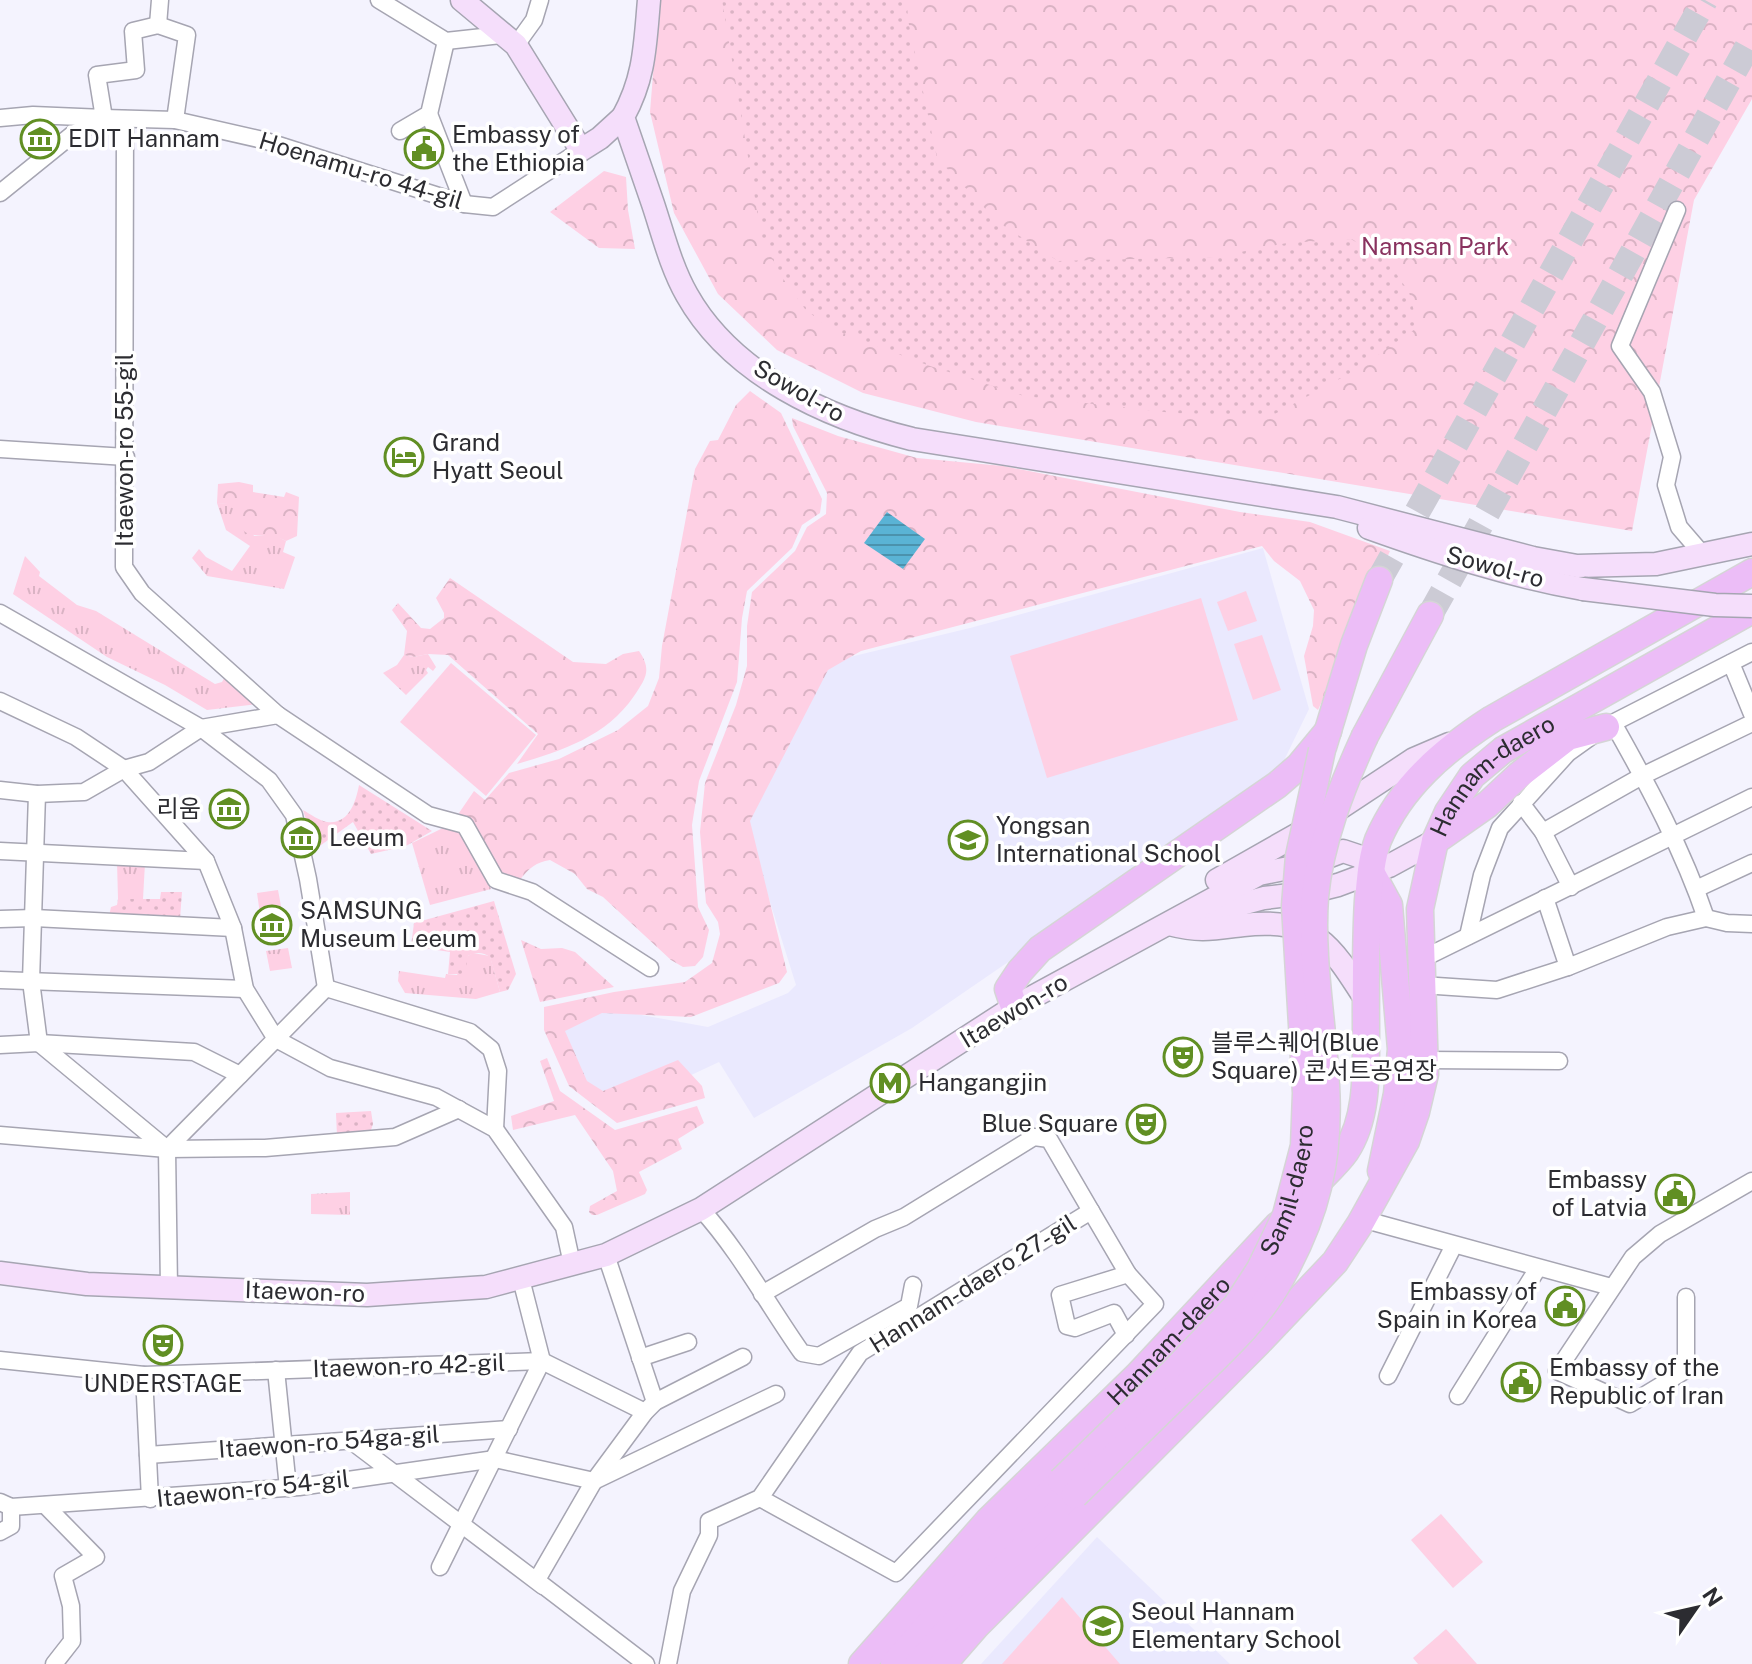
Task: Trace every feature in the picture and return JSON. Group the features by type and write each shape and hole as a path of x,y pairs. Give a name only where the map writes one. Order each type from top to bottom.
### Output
{"main road":[{"path":"462,0 508,40 581,150 623,117 636,94 649,0"},
{"name":"Sowol-ro","path":"623,117 665,244 687,295 712,329 737,354 792,393 861,425 912,439 1337,507 1533,558 1577,566 1656,564 1752,544"},
{"name":"Sowol-ro","path":"1245,492 1349,521 1438,552 1535,580 1583,589 1752,608"},
{"name":"Hannam-daero","path":"862,1664 988,1521 1138,1375 1346,1152 1356,1131 1365,1093 1365,942 1371,872 1377,842 1406,792 1462,738 1752,572"},
{"name":"Samil-daero","path":"918,1664 1004,1568 1068,1488 1236,1306 1260,1269 1286,1215 1304,1146 1306,1093 1295,906 1299,856 1325,740 1354,645 1379,580"},
{"name":"Hannam-daero","path":"943,1664 977,1625 1335,1262 1377,1194 1411,1127 1425,1074 1420,909 1435,841 1448,812 1472,776 1503,750 1752,608"},
{"name":"Samil-daero","path":"894,1664 979,1567 1256,1316 1281,1277 1298,1242 1318,1186 1325,1128 1316,895 1329,830 1345,780 1365,736 1430,615"},
{"path":"1435,841 1488,804 1568,737 1610,725"},
{"name":"Itaewon-ro","path":"1169,924 1216,881 1314,825 1414,759 1462,738"},
{"path":"1014,1007 1008,989 1040,949 1277,785 1325,740"},
{"name":"Itaewon-ro","path":"1169,924 1264,898 1306,893 1389,866 1435,841"},
{"name":"Itaewon-ro","path":"0,1273 87,1284 367,1295 486,1287 606,1255 701,1209 1014,1007 1259,874 1309,864 1343,851 1361,857 1371,872"},
{"name":"Hannam-daero","path":"1371,872 1389,905 1401,1049 1397,1094 1377,1194"},
{"path":"1259,874 1269,889 1264,898"},
{"path":"1169,924 1197,931 1260,923 1302,928 1322,942 1343,965 1366,1000"}],"street":[{"path":"158,25 160,0"},
{"path":"379,0 446,41 508,40 534,20 540,0"},
{"path":"0,193 73,134 104,118 97,75 136,70 133,31 158,25 187,35 175,120"},
{"path":"446,41 429,114 464,204"},
{"path":"400,131 429,114"},
{"name":"Hoenamu-ro 44-gil","path":"0,118 33,115 175,120 263,140 464,204 493,207 581,150"},
{"name":"Itaewon-ro 55-gil","path":"125,119 124,567 142,593 278,715 428,815 465,825 496,880 532,892 650,968"},
{"path":"1677,210 1620,346 1652,392 1672,457 1666,485 1679,527 1704,556"},
{"path":"0,449 126,457"},
{"path":"0,613 201,728 269,780 294,815 326,988"},
{"path":"1468,936 1482,875 1500,828 1568,753 1610,725 1752,652"},
{"path":"1731,663 1752,714"},
{"path":"0,701 76,737 124,769 206,861 233,928 245,989 276,1039 330,1068 436,1097 495,1129 564,1227 572,1264"},
{"path":"0,790 37,794 84,792 124,769 149,762 201,728 278,715"},
{"path":"1543,832 1642,776 1752,723"},
{"path":"1610,725 1642,776 1696,889 1706,918"},
{"path":"37,794 31,981 39,1043 167,1149"},
{"path":"1422,972 1468,936 1752,797"},
{"path":"1521,803 1543,832 1571,887"},
{"path":"0,851 206,861"},
{"path":"1696,889 1752,863"},
{"path":"1545,898 1568,967"},
{"path":"1422,972 1497,990 1568,967 1667,927 1706,918 1752,924"},
{"path":"0,919 233,928"},
{"path":"0,980 245,989"},
{"path":"169,1288 167,1149 326,988"},
{"path":"326,988 470,1032 491,1049 498,1071 495,1129"},
{"path":"0,1045 39,1043 194,1052 240,1075"},
{"path":"1425,1060 1559,1061"},
{"path":"0,1135 167,1149 265,1148 395,1137 459,1109"},
{"path":"762,1294 875,1229 904,1217 1034,1137 1049,1139 1091,1211"},
{"path":"1686,1297 1686,1370 1630,1404 1557,1371 1633,1257 1660,1234 1752,1181"},
{"path":"701,1209 722,1231 802,1353 819,1356 909,1306 913,1285"},
{"name":"Hannam-daero 27-gil","path":"1091,1211 1128,1274 1155,1304 896,1573 760,1498 860,1353 1091,1211"},
{"path":"1362,1219 1611,1287"},
{"path":"1388,1376 1454,1245"},
{"path":"606,1255 640,1358 650,1407"},
{"path":"1458,1396 1538,1268"},
{"path":"1126,1335 1114,1313 1075,1328 1067,1326 1060,1295 1128,1274"},
{"path":"440,1567 542,1361 521,1279"},
{"path":"640,1358 688,1342"},
{"path":"646,1664 540,1583 538,1578 594,1481 650,1407 743,1357"},
{"name":"Itaewon-ro 42-gil","path":"0,1360 144,1375 542,1361"},
{"path":"542,1361 650,1407"},
{"name":"Itaewon-ro 42-gil","path":"276,1370 288,1488"},
{"path":"144,1375 150,1499"},
{"path":"495,1459 594,1481 776,1394"},
{"name":"Itaewon-ro 54ga-gil","path":"148,1455 509,1429"},
{"path":"350,1440 604,1632"},
{"name":"Itaewon-ro 54-gil","path":"0,1532 11,1526 5,1504 45,1505 288,1488 495,1459"},
{"path":"668,1664 682,1591 709,1535 709,1521 760,1498"},
{"path":"45,1505 96,1557 63,1576 71,1606 72,1641 54,1664"}],"shaded area":[{"name":"Yongsan International School","path":"1263,548 1309,709 1275,779 912,1028 754,1118 719,1062 610,1113 588,1100 555,1023 597,1007 708,1027 788,993 796,985 744,819 825,663 970,628"},
{"name":"Seoul Hannam Elementary School","path":"1097,1537 1230,1664 981,1664"}],"green space":[{"name":"Namsan Park","path":"659,0 1752,0 1752,99 1694,200 1632,531 976,422 863,393 777,350 718,294 674,213 650,112"},
{"path":"722,0 907,0 908,20 937,158 998,222 1058,261 1214,257 1287,243 1351,239 1388,262 1409,292 1418,327 1358,369 1271,416 1173,413 1024,396 930,366 829,328 805,309 779,273 761,235"},
{"path":"604,171 626,177 635,249 599,248 550,212"},
{"path":"750,391 781,413 822,499 820,513 802,525 792,548 747,591 737,682 699,781 692,825 698,907 709,930 703,957 695,966 683,967 671,960 603,897 587,889 575,874 550,860 533,867 519,881 497,876 459,813 474,791 485,800 509,773 559,759 618,730 648,706 659,678 662,646 695,469 710,441 718,440 736,405"},
{"path":"792,418 838,436 917,458 1003,466 1240,512 1310,522 1390,551 1318,710 1313,706 1304,656 1313,626 1314,610 1300,581 1274,561 1262,546 861,651 828,670 750,821 787,972 779,983 691,1017 602,1013 565,1031 587,1081 603,1091 678,1060 702,1086 705,1098 617,1123 569,1086 544,1030 544,1007 614,992 685,982 712,963 720,934 718,922 706,903 700,832 705,783 736,705 747,666 747,626 752,592 795,551 807,527 826,514 827,493 793,426"},
{"path":"239,482 253,485 253,492 284,497 286,492 299,497 297,536 286,541 246,532 238,519 237,505 217,503 218,484"},
{"path":"217,503 237,504 254,536 276,536 286,541 283,552 295,557 284,589 207,576 192,558 199,549 206,557 232,571 250,546 226,530"},
{"path":"25,556 40,572 39,576 77,605 96,611 215,684 222,682 226,675 259,704 207,710 165,685 107,657 13,594"},
{"path":"450,578 573,662 606,664 623,654 639,651 646,669 642,684 623,710 597,732 550,754 517,764 538,734 448,655 404,655 407,631 392,610 398,603 421,628 430,629 444,618 436,598"},
{"path":"1246,591 1257,621 1228,631 1217,602"},
{"path":"1201,598 1238,720 1047,778 1010,656"},
{"path":"1262,635 1281,690 1253,700 1234,644"},
{"path":"428,654 436,667 433,671 428,667 428,673 406,695 383,673 397,665 404,655"},
{"path":"451,663 536,735 486,796 400,722"},
{"path":"359,785 432,831 406,846 371,854 353,822 310,853 305,838 310,833 303,810 324,821 341,820 350,811"},
{"path":"443,828 458,831 491,889 430,905 412,843"},
{"path":"117,862 145,863 143,899 118,899"},
{"path":"278,890 283,917 261,921 257,893"},
{"path":"161,892 182,892 180,919 109,916 111,907 117,905 118,899 160,899"},
{"path":"494,901 516,974 508,990 500,992 487,955 479,953 468,956 465,974 448,974 450,952 411,946 414,923"},
{"path":"521,940 541,949 562,948 575,952 614,987 540,1002"},
{"path":"288,948 292,968 270,971 266,951"},
{"path":"473,953 490,956 500,992 476,999 405,993 398,981 399,971 445,978 446,974 457,975"},
{"path":"547,1058 560,1091 615,1130 697,1106 704,1123 678,1139 682,1149 639,1172 647,1190 645,1194 592,1215 590,1206 617,1191 613,1171 575,1115 513,1130 511,1116 554,1101 540,1061"},
{"path":"371,1111 373,1124 370,1133 337,1136 336,1113"},
{"path":"350,1192 350,1215 311,1214 311,1194"},
{"path":"1441,1514 1483,1562 1453,1588 1411,1540"},
{"path":"1062,1597 1120,1664 1002,1664"},
{"path":"1446,1629 1477,1664 1418,1664 1413,1658"}],"water":[{"path":"887,512 925,539 903,569 864,543"}],"tunnel":[{"path":"1379,580 1705,0"},
{"path":"1430,615 1752,39"}],"place":[{"name":"EDIT Hannam","path":"40,139"},
{"name":"Embassy of the Ethiopia","path":"424,149"},
{"name":"Grand Hyatt Seoul","path":"404,457"},
{"name":"리움","path":"229,809"},
{"name":"Leeum","path":"301,838"},
{"name":"Yongsan International School","path":"968,840"},
{"name":"SAMSUNG Museum Leeum","path":"272,925"},
{"name":"블루스퀘어(Blue Square) 콘서트공연장","path":"1183,1057"},
{"name":"Hangangjin","path":"890,1083"},
{"name":"Blue Square","path":"1146,1124"},
{"name":"Embassy of Latvia","path":"1675,1194"},
{"name":"Embassy of Spain in Korea","path":"1565,1306"},
{"name":"UNDERSTAGE","path":"163,1345"},
{"name":"Embassy of the Republic of Iran","path":"1521,1382"},
{"name":"Seoul Hannam Elementary School","path":"1103,1626"}]}
